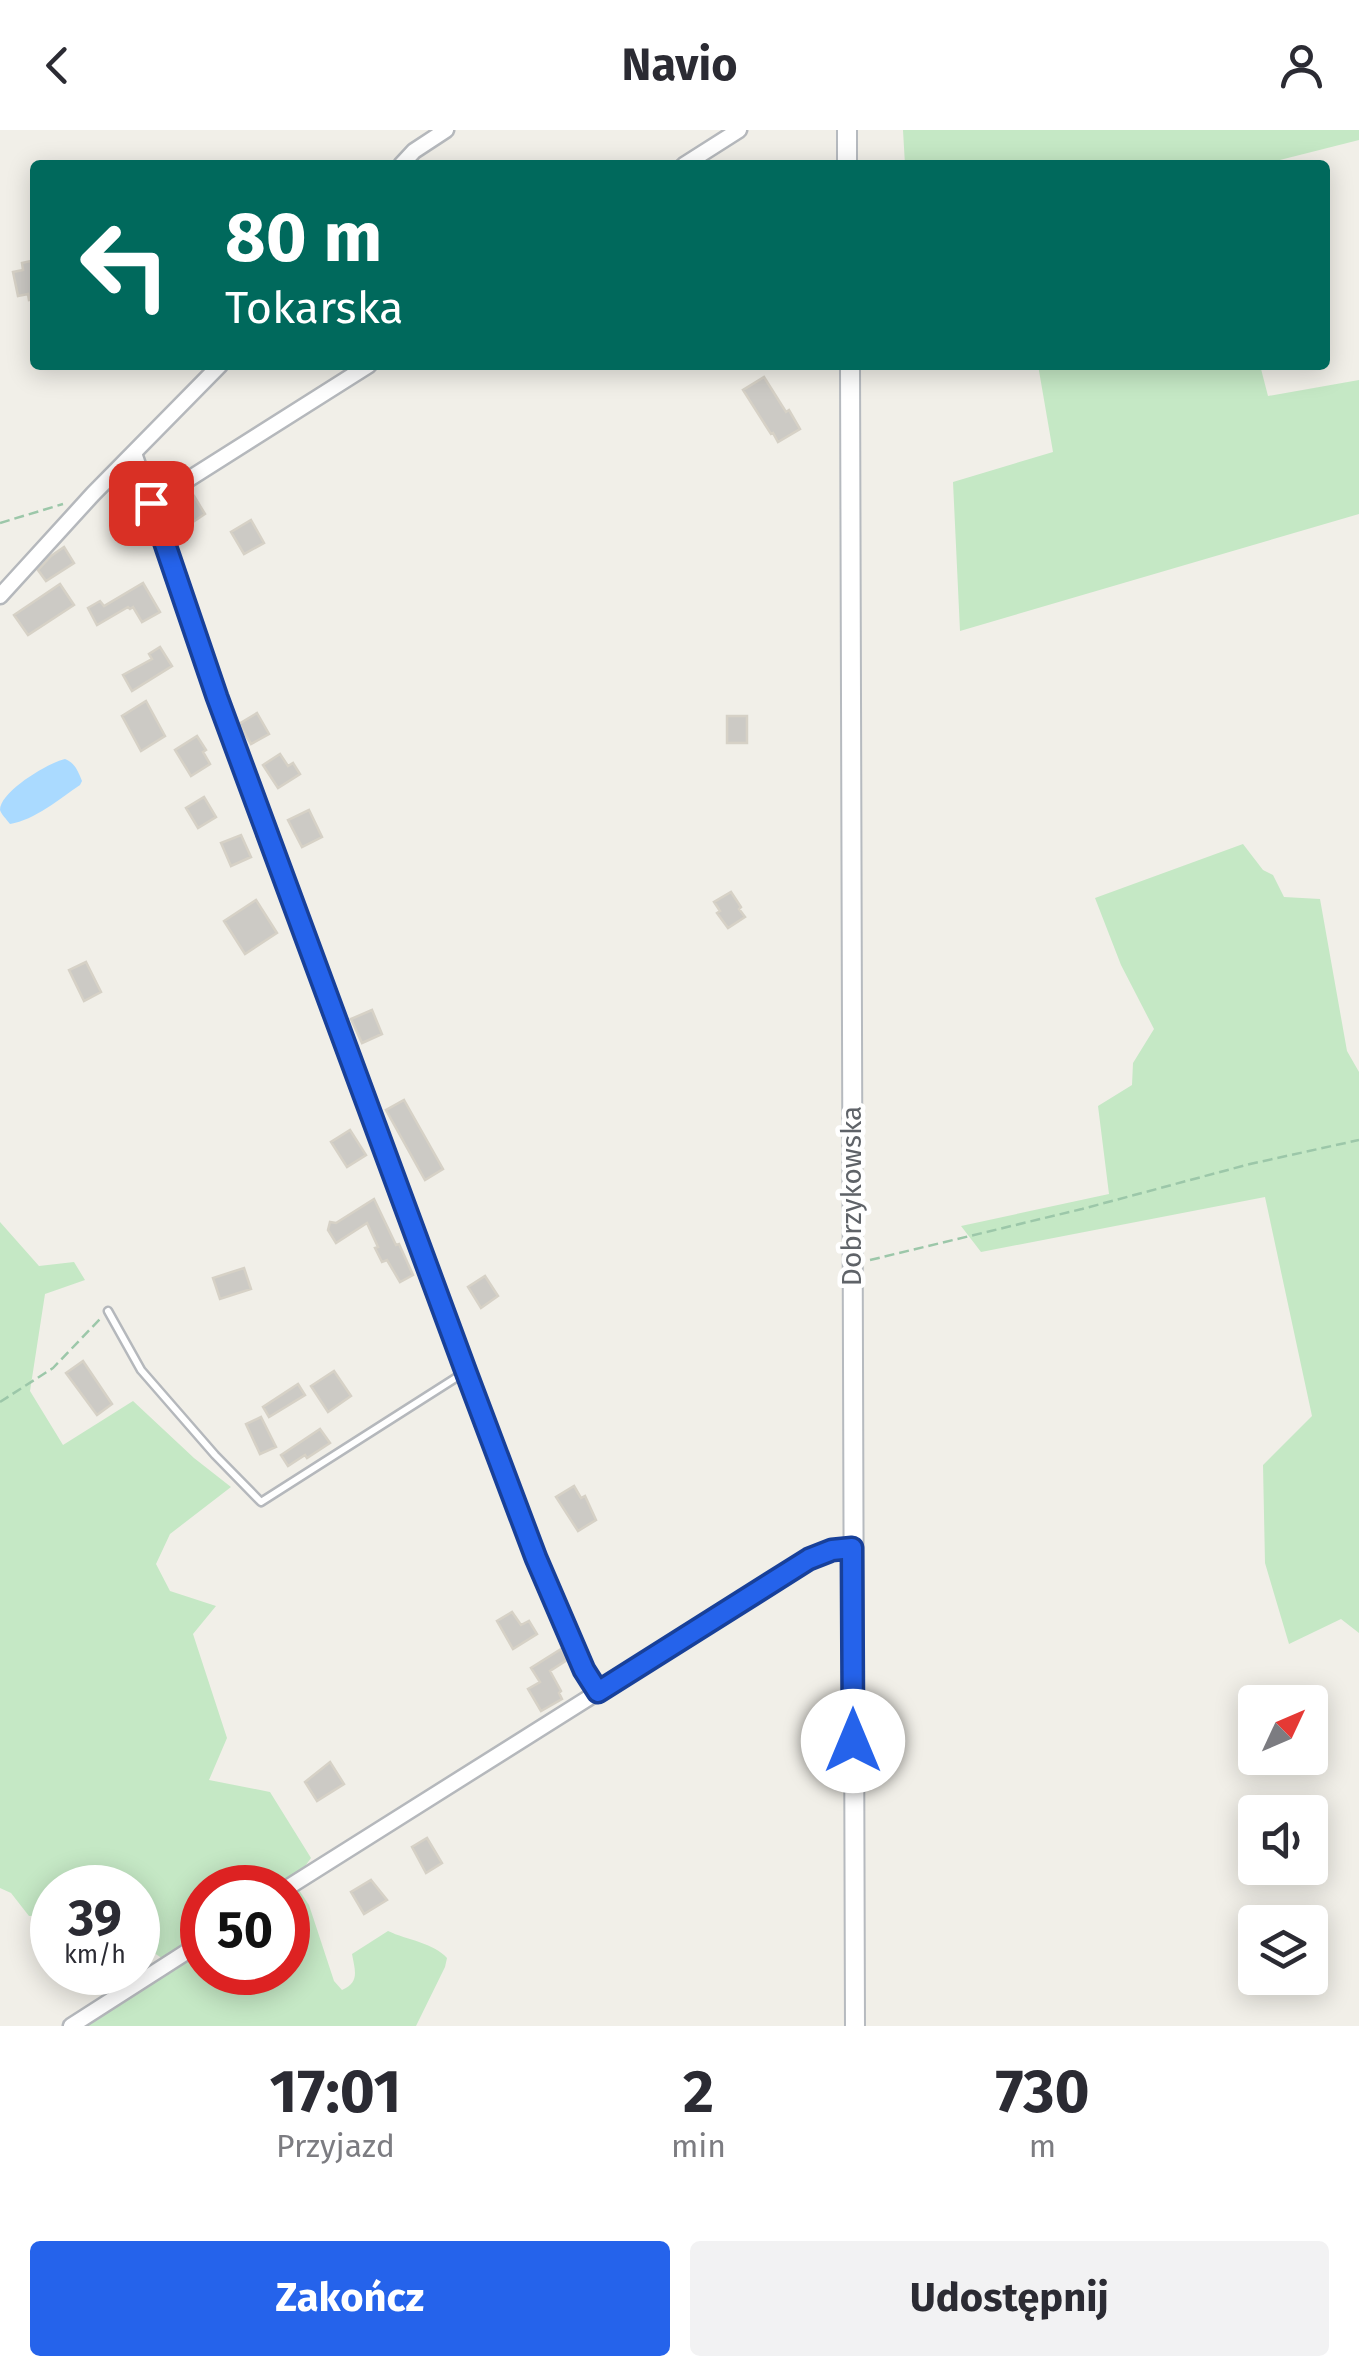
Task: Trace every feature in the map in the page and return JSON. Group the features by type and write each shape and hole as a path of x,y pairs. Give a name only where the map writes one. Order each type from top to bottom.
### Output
{"main road":[{"path":"847,130 847,160"},
{"name":"Dobrzykowska","path":"850,370 855,2026"}],"street":[{"path":"406,160 446,130"},
{"path":"692,160 739,130"},
{"path":"0,596 215,370"},
{"path":"151,503 361,370"},
{"path":"134,453 224,716 466,1372 536,1558 584,1670 598,1692"},
{"path":"310,1874 809,1559 832,1550 852,1548"},
{"path":"72,2026 180,1956"}],"lane":[{"path":"108,1311 141,1370 214,1455 261,1502 466,1372"}],"path":[{"path":"0,524 64,503"},
{"path":"851,1265 1359,1140"},
{"path":"0,1402 53,1368 108,1311"}],"green space":[{"path":"903,130 1359,130 1359,140 1280,160 905,160"},
{"path":"1039,370 1261,370 1268,396 1359,380 1359,514 960,631 953,482 1053,452"},
{"path":"1243,844 1263,870 1273,875 1284,897 1320,899 1347,1051 1359,1072 1359,1633 1341,1619 1289,1644 1265,1563 1263,1465 1312,1416 1265,1197 981,1252 961,1226 1109,1194 1098,1106 1132,1085 1133,1063 1154,1029 1121,965 1095,898"},
{"path":"0,1222 39,1266 74,1262 85,1280 45,1294 30,1391 63,1445 133,1401 231,1487 170,1534 156,1564 170,1591 216,1606 193,1634 227,1738 209,1780 270,1792 311,1858 306,1865 180,1865 180,1952 166,1961 160,1957 160,1865 30,1865 30,1916 11,1893 0,1888"},
{"path":"310,1908 334,1981 342,1990 354,1980 352,1954 388,1931 428,1945 447,1958 416,2026 80,2026 128,1995 160,1995 160,1975 180,1962 180,1995 310,1995"}],"water":[{"path":"65,759 78,771 80,785 38,814 10,824 0,810 8,794 38,771"}],"building":[{"path":"30,261 30,300 28,294 18,296 13,272 23,270 22,263"},
{"path":"764,377 800,429 778,442 743,390"},
{"path":"194,496 205,514 187,526 183,519 179,521 175,508"},
{"path":"251,520 264,543 244,554 231,532"},
{"path":"64,547 74,563 46,581 38,570"},
{"path":"143,583 160,612 142,622 133,607 128,607 97,625 88,608 100,601 104,606"},
{"path":"60,584 74,605 28,635 14,615"},
{"path":"160,647 172,666 132,691 123,675 152,659 149,654"},
{"path":"146,701 165,736 141,751 122,716"},
{"path":"257,713 269,734 251,744 239,724"},
{"path":"727,716 747,716 747,743 727,743"},
{"path":"197,736 210,764 191,776 175,750"},
{"path":"280,754 300,774 278,788 263,765"},
{"path":"204,797 216,817 198,828 186,808"},
{"path":"309,810 322,837 302,847 288,820"},
{"path":"241,835 251,857 231,866 221,843"},
{"path":"731,892 745,917 728,928 714,902"},
{"path":"256,900 277,933 245,954 224,921"},
{"path":"86,962 101,992 84,1001 69,970"},
{"path":"372,1010 382,1034 362,1043 351,1019"},
{"path":"404,1100 443,1169 425,1180 386,1110"},
{"path":"350,1130 366,1155 347,1167 331,1142"},
{"path":"374,1199 413,1275 400,1282 387,1260 382,1262 367,1223 336,1243 328,1230 330,1222 336,1223"},
{"path":"244,1268 251,1289 220,1299 213,1278"},
{"path":"485,1276 498,1296 481,1308 468,1287"},
{"path":"83,1361 112,1404 97,1415 66,1373"},
{"path":"334,1371 351,1396 328,1412 311,1386"},
{"path":"298,1384 305,1395 269,1417 263,1407"},
{"path":"261,1417 276,1447 260,1454 246,1424"},
{"path":"320,1429 330,1443 288,1466 281,1455"},
{"path":"574,1486 581,1498 585,1496 596,1520 578,1531 556,1497"},
{"path":"512,1612 521,1625 529,1621 537,1634 513,1649 497,1621"},
{"path":"561,1649 567,1660 550,1671 562,1699 541,1711 528,1689 540,1682 531,1668"},
{"path":"330,1762 344,1784 317,1801 305,1782"},
{"path":"427,1838 442,1863 426,1873 412,1847"},
{"path":"371,1880 387,1900 364,1914 351,1892"}],"route":[{"path":"151,503 217,697 362,1090 536,1558 584,1670 598,1692 809,1559 832,1550 852,1548 853,1741"}]}
